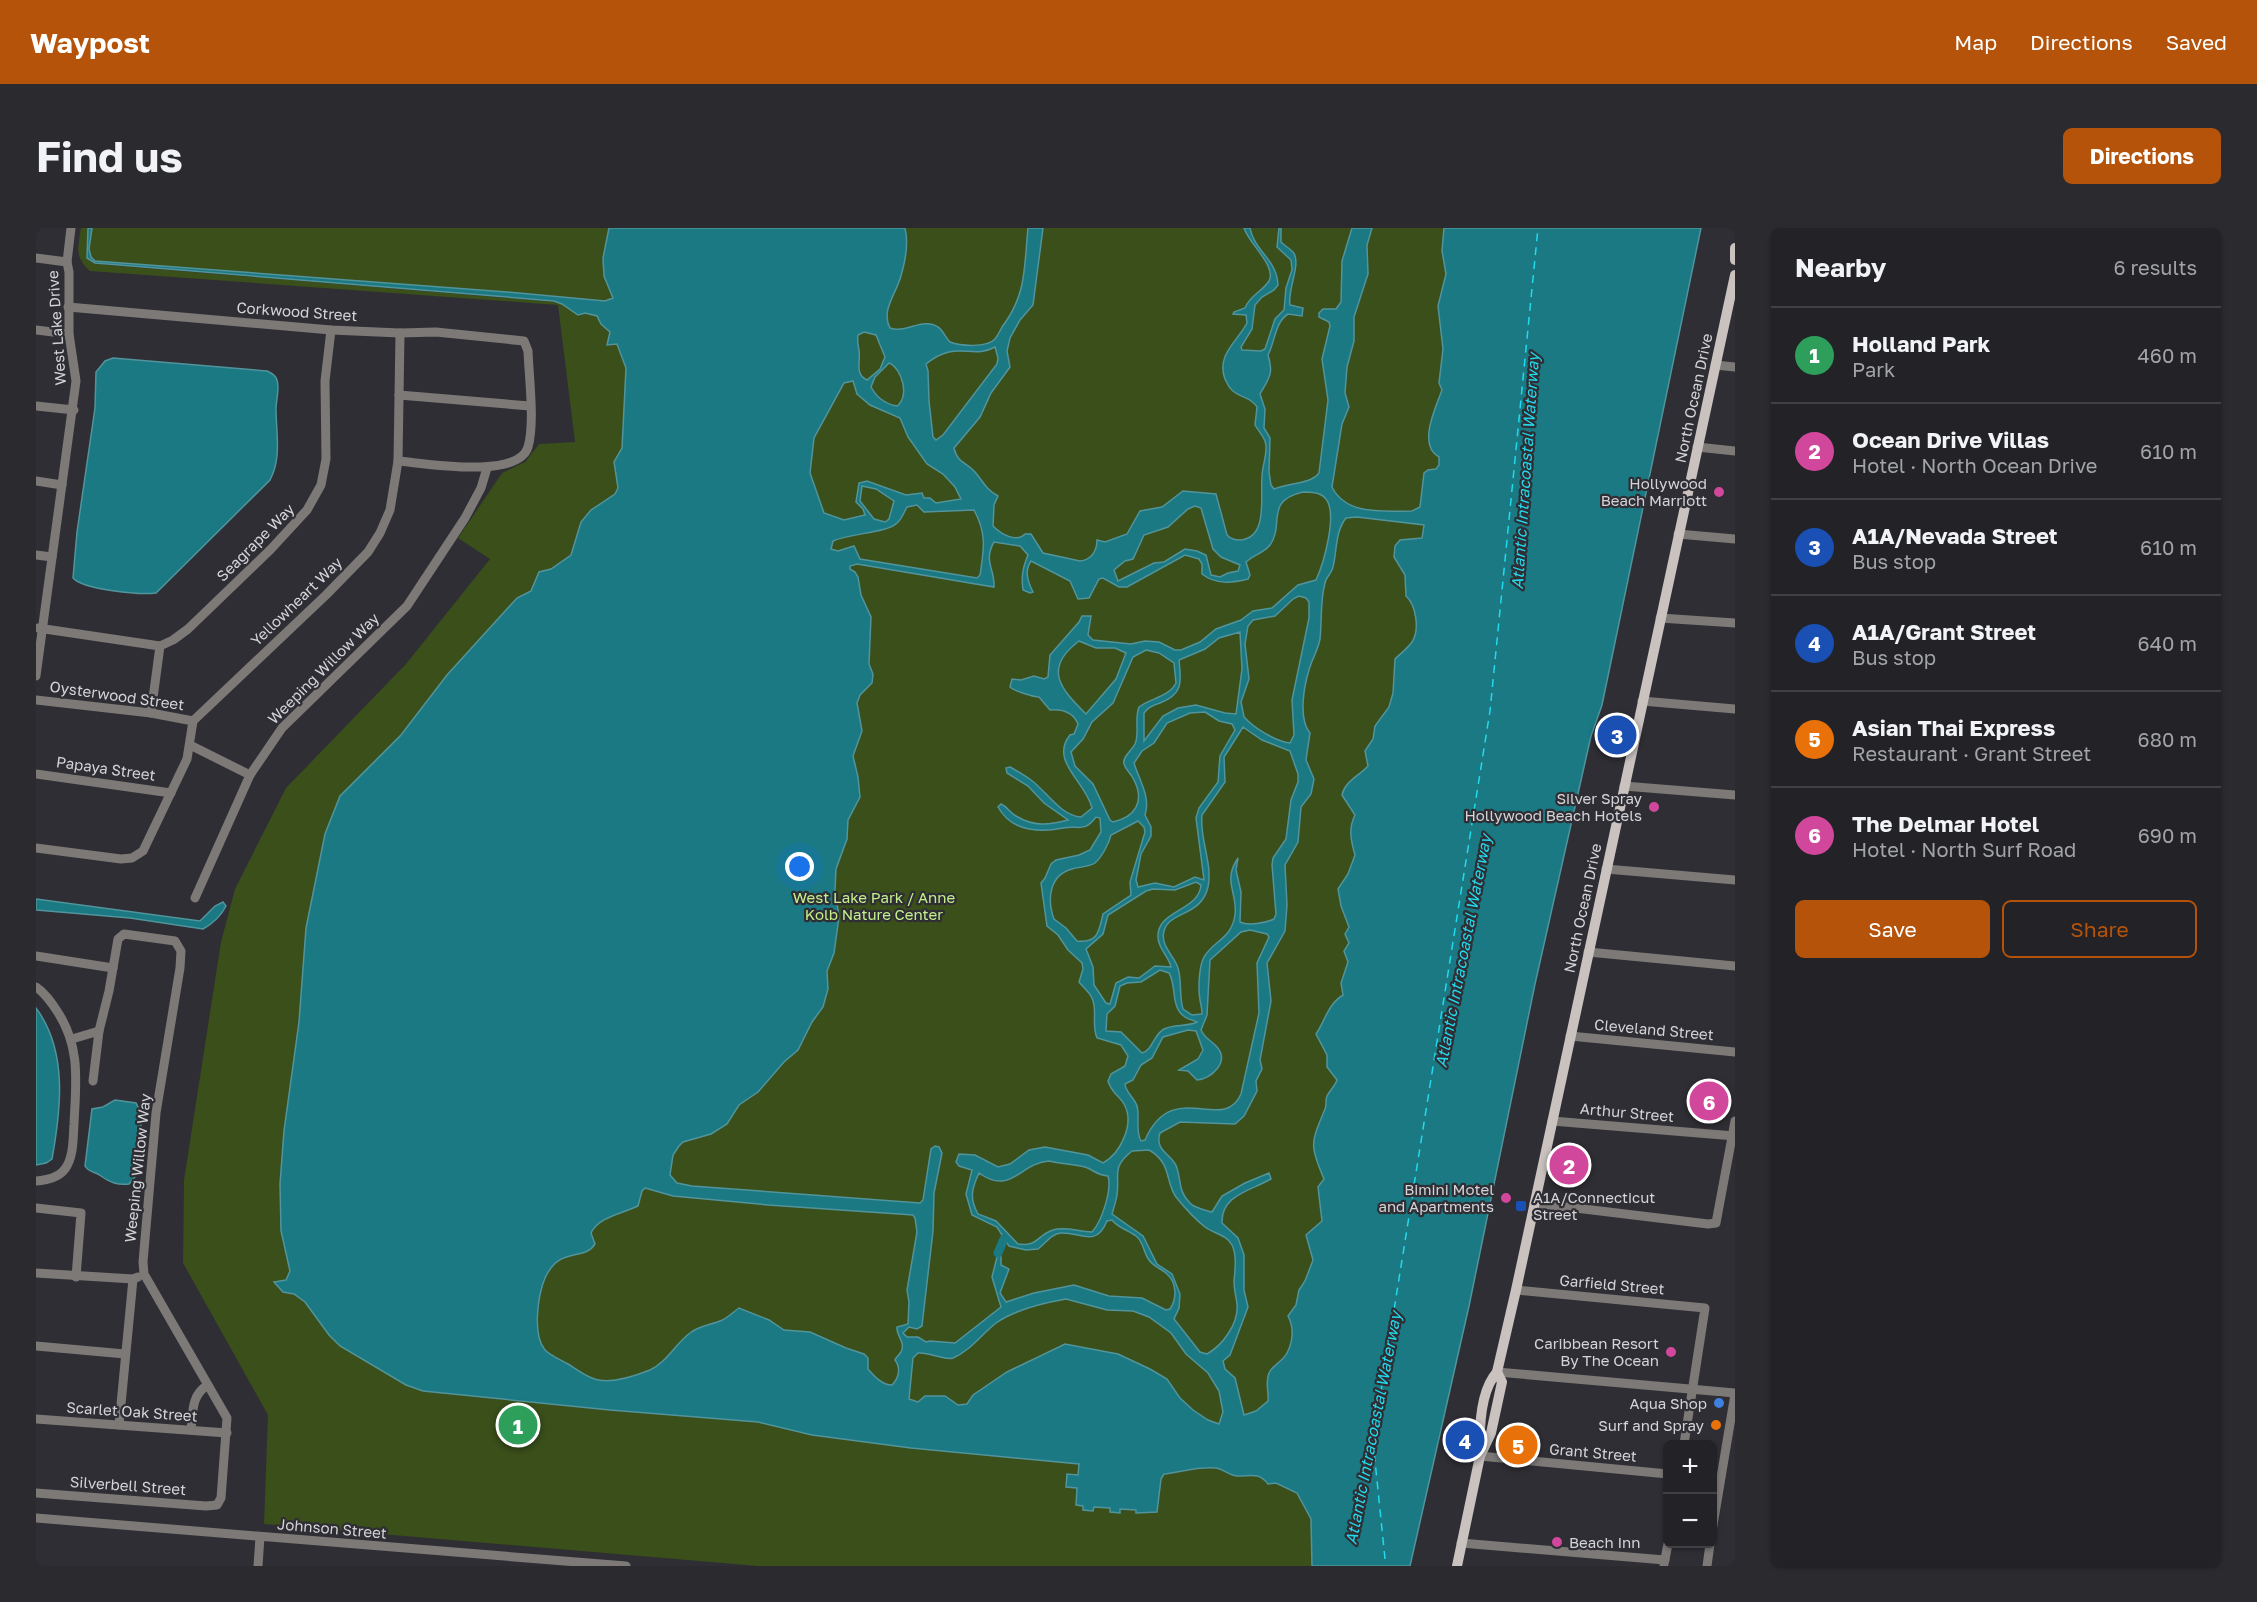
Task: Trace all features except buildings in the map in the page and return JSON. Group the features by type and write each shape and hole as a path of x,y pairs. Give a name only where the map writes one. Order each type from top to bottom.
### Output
{"main road":[{"path":"1735,248 1735,260"},
{"name":"North Ocean Drive","path":"1456,1566 1480,1456 1479,1431 1490,1380 1497,1372 1516,1290 1735,278"}],"street":[{"name":"West Lake Drive","path":"36,676 39,628 74,410 76,381 69,334 67,262 71,228"},
{"path":"36,258 67,262"},
{"name":"Corkwood Street","path":"68,307 331,330 436,332 524,341 528,351 530,406"},
{"path":"36,330 69,334"},
{"name":"Seagrape Way","path":"160,646 188,629 272,549 308,510 317,494 326,459 325,381 331,330"},
{"name":"Yellowheart Way","path":"193,721 326,595 368,552 380,533 390,510 398,461 400,333"},
{"path":"1715,365 1735,367"},
{"path":"398,461 487,468 504,466 516,460 527,450 530,432 530,406 399,395"},
{"path":"36,406 74,410"},
{"path":"1697,447 1735,451"},
{"name":"Weeping Willow Way","path":"195,898 250,775 282,728 407,606 465,518 481,488 487,468"},
{"path":"36,481 62,485"},
{"path":"1678,534 1735,539"},
{"path":"36,555 52,557"},
{"path":"1660,618 1735,622"},
{"path":"39,628 160,646 152,712"},
{"name":"Oysterwood Street","path":"36,700 152,712 193,721"},
{"path":"1642,701 1735,709"},
{"path":"36,848 121,859 132,858 143,851 187,759 193,721"},
{"path":"190,745 250,775"},
{"name":"Papaya Street","path":"36,774 171,793"},
{"path":"1624,786 1735,795"},
{"path":"1606,869 1735,880"},
{"name":"Weeping Willow Way","path":"113,968 118,939 124,934 175,941 181,951 156,1113 143,1263 144,1274"},
{"path":"1588,952 1735,966"},
{"path":"36,956 113,968 99,1031 93,1081"},
{"path":"36,987 52,1004 72,1040 76,1061 72,1150 62,1172 54,1178 36,1181"},
{"path":"72,1040 99,1031"},
{"name":"Cleveland Street","path":"1570,1036 1735,1052"},
{"name":"Arthur Street","path":"1552,1120 1734,1136"},
{"path":"1534,1203 1708,1224 1716,1223 1735,1121"},
{"path":"36,1208 81,1213 76,1277"},
{"path":"36,1273 133,1279 144,1274 227,1418 227,1433"},
{"path":"119,1425 133,1279"},
{"name":"Garfield Street","path":"1516,1290 1704,1308 1693,1390"},
{"path":"36,1346 125,1354"},
{"path":"1497,1372 1735,1394 1717,1479"},
{"path":"191,1430 195,1397 208,1385"},
{"path":"1685,1440 1693,1390"},
{"name":"Scarlet Oak Street","path":"36,1419 227,1433"},
{"name":"Silverbell Street","path":"36,1493 217,1505 221,1498 227,1433"},
{"name":"Grant Street","path":"1480,1456 1663,1474"},
{"name":"Johnson Street","path":"36,1518 589,1565 626,1566"},
{"path":"258,1566 260,1537"},
{"path":"1461,1544 1665,1563 1667,1548"},
{"path":"1707,1566 1709,1548"}],"green space":[{"name":"West Lake Park / Anne Kolb Nature Center","path":"81,228 1492,228 1292,1465 423,1391 758,1422 812,1435 911,1448 1080,1464 1078,1475 1067,1487 1077,1488 1083,1510 1094,1507 1110,1508 1110,1512 1119,1513 1120,1509 1137,1510 1136,1513 1157,1512 1161,1479 1164,1474 1196,1468 1219,1469 1235,1476 1261,1478 1268,1484 1276,1483 1297,1493 1311,1519 1312,1566 758,1566 264,1524 268,1415 183,1263 184,1180 221,942 235,889 286,788 406,664 490,559 458,538 502,473 525,462 539,444 575,442 558,305 90,271 79,256","holes":["94,262 557,297 557,302 107,265"]}],"water":[{"name":"Atlantic Intracoastal Waterway","path":"88,228 92,228 89,249 95,261 605,301 613,298 604,276 603,258 609,228 905,228 907,240 905,260 887,315 890,328 902,329 932,324 940,328 950,342 973,345 986,344 995,339 1010,315 1023,280 1028,228 1043,228 1033,305 1020,320 1010,338 1007,351 1010,367 991,393 980,417 954,448 960,460 998,496 994,505 993,526 996,529 1013,538 1031,534 1043,553 1080,561 1088,559 1093,554 1097,540 1105,542 1127,534 1140,511 1162,507 1183,491 1216,494 1227,535 1233,539 1249,538 1259,525 1266,445 1255,425 1257,407 1252,401 1232,390 1225,379 1223,370 1225,356 1247,323 1246,315 1233,314 1245,308 1266,285 1270,275 1266,262 1244,228 1250,228 1256,243 1274,268 1278,285 1255,305 1252,329 1241,347 1242,350 1261,351 1265,349 1275,319 1284,310 1286,288 1292,270 1291,260 1277,247 1279,228 1281,228 1281,242 1293,252 1296,263 1290,292 1290,305 1303,308 1302,316 1288,314 1280,322 1268,355 1271,367 1270,376 1260,394 1265,409 1264,428 1270,438 1269,472 1274,489 1311,479 1319,473 1328,400 1322,359 1330,326 1329,322 1319,317 1319,313 1323,309 1336,309 1341,302 1342,261 1352,228 1372,228 1367,245 1368,274 1354,317 1354,341 1347,367 1345,393 1349,407 1342,424 1332,487 1338,496 1356,507 1379,511 1412,511 1420,507 1424,473 1436,469 1439,465 1439,457 1429,444 1429,435 1430,425 1442,390 1439,383 1443,349 1438,306 1446,274 1442,251 1444,228 1701,228 1602,705 1591,736 1535,984 1469,1306 1410,1566 1312,1566 1311,1519 1297,1493 1276,1483 1268,1484 1258,1476 1235,1476 1216,1468 1197,1468 1164,1474 1161,1479 1157,1512 1136,1513 1136,1510 1120,1509 1120,1513 1110,1512 1110,1508 1094,1507 1093,1511 1083,1510 1083,1506 1076,1505 1077,1488 1066,1487 1067,1474 1078,1475 1079,1464 911,1448 812,1435 758,1422 423,1391 406,1385 340,1346 305,1302 294,1294 283,1292 274,1282 286,1280 290,1271 281,1231 280,1184 284,1131 299,1022 306,928 325,834 340,796 401,735 447,675 517,598 531,591 539,572 551,569 571,555 581,522 591,510 615,494 618,488 614,462 622,448 626,368 617,344 607,345 610,332 601,324 597,316 585,313 578,315 554,301 95,263 87,258","holes":["864,332 876,335 885,357 880,369 867,380 859,371 858,335","995,347 997,364 943,435 936,440 933,437 926,364 937,357 955,351 979,352","889,363 901,376 903,396 897,406 879,397 871,387 875,377","853,381 857,394 870,405 900,418 908,437 927,464 943,474 955,487 961,499 936,503 930,498 924,498 922,493 906,495 867,481 859,483 856,502 865,515 844,520 824,513 810,473 814,438 844,383","862,486 876,489 894,501 889,519 885,522 874,519 860,501","1303,492 1320,495 1329,505 1328,539 1316,580 1298,585 1272,608 1253,611 1241,620 1216,629 1200,642 1181,650 1175,650 1159,642 1145,641 1131,644 1093,640 1088,635 1091,616 1082,616 1050,655 1048,677 1012,679 1010,687 1024,694 1039,697 1050,710 1067,712 1078,724 1074,734 1070,735 1065,745 1064,754 1066,763 1092,808 1081,817 1074,816 1054,802 1031,780 1010,767 1006,768 1007,773 1028,786 1044,803 1068,820 1048,824 1029,822 1016,816 1001,804 998,807 1011,822 1026,829 1035,830 1085,827 1096,817 1100,818 1101,832 1090,850 1056,860 1051,864 1041,883 1047,926 1058,935 1068,950 1082,963 1083,969 1079,982 1094,1003 1097,1038 1121,1045 1128,1056 1125,1066 1111,1074 1108,1081 1111,1089 1124,1104 1128,1120 1120,1145 1103,1163 1088,1155 1045,1147 1029,1150 1010,1164 998,1167 975,1155 959,1154 956,1162 959,1166 972,1170 966,1194 972,1215 997,1227 1009,1246 1026,1250 1038,1249 1051,1237 1061,1233 1093,1236 1103,1229 1107,1221 1112,1220 1139,1238 1149,1260 1165,1272 1173,1282 1175,1296 1172,1305 1166,1310 1142,1298 1109,1296 1074,1285 1034,1293 1006,1302 1000,1293 1009,1269 1001,1265 1001,1254 998,1253 992,1277 1001,1307 955,1343 926,1342 918,1337 907,1337 903,1333 909,1327 917,1329 922,1326 933,1231 934,1193 942,1153 939,1147 935,1146 931,1149 923,1200 920,1203 692,1186 677,1183 670,1175 673,1155 679,1146 683,1142 711,1134 727,1124 739,1105 758,1092 784,1062 798,1050 812,1022 823,1007 828,989 827,971 834,953 839,917 835,890 836,869 847,839 848,820 860,797 853,756 862,731 857,703 860,695 872,683 873,674 869,664 871,617 861,595 858,577 850,566 857,564 994,587 989,560 994,542 1020,546 1028,555 1022,585 1023,590 1030,593 1033,592 1027,573 1031,561 1070,581 1078,599 1089,598 1099,579 1103,578 1119,587 1127,587 1185,555 1199,559 1202,564 1202,574 1207,578 1224,582 1236,581 1248,579 1250,575 1246,562 1270,545 1276,529 1279,507 1291,496","917,505 924,512 974,510 983,534 980,575 977,578 860,559 854,546 838,551 831,549 833,541 885,529 902,517 907,507","1195,506 1201,508 1213,549 1221,557 1240,565 1238,571 1220,577 1211,575 1206,555 1185,549 1164,562 1154,563 1118,581 1114,570 1125,561 1133,559 1144,535 1168,527 1188,509","1357,517 1424,525 1422,538 1400,540 1395,546 1394,557 1405,575 1406,596 1414,611 1416,631 1410,644 1395,659 1393,693 1389,707 1375,726 1373,739 1365,751 1368,766 1349,782 1342,795 1355,815 1351,830 1355,855 1348,874 1338,889 1341,906 1349,927 1345,934 1349,943 1344,951 1348,962 1341,983 1343,995 1330,1008 1316,1034 1327,1055 1327,1067 1337,1080 1326,1098 1326,1107 1314,1144 1316,1158 1324,1179 1318,1187 1322,1221 1306,1235 1313,1260 1299,1290 1296,1305 1288,1316 1292,1335 1287,1354 1268,1376 1268,1401 1256,1411 1244,1415 1235,1378 1225,1369 1223,1361 1230,1355 1248,1307 1244,1290 1244,1255 1238,1238 1222,1223 1223,1214 1226,1206 1238,1195 1271,1179 1269,1173 1245,1183 1222,1196 1212,1212 1200,1209 1186,1199 1175,1163 1162,1149 1159,1139 1160,1133 1180,1122 1235,1124 1244,1116 1257,1091 1256,1081 1262,1069 1260,1060 1271,1001 1267,963 1285,931 1287,905 1285,865 1298,842 1301,807 1311,794 1314,779 1306,760 1310,733 1304,720 1304,693 1320,639 1323,590 1333,567 1338,535 1346,518","1299,596 1306,598 1309,602 1309,618 1292,700 1294,735 1290,743 1265,733 1244,717 1241,702 1249,679 1245,644 1248,626 1253,620 1275,616","1240,632 1242,669 1236,714 1196,705 1178,708 1163,716 1144,741 1144,713 1151,706 1168,699 1177,691 1180,680 1179,660 1205,649 1219,638","1079,641 1096,648 1115,648 1126,653 1116,679 1086,714 1069,696 1059,679 1058,670 1061,661","1146,650 1159,653 1174,663 1176,683 1173,688 1139,707 1135,744 1124,761 1137,788 1138,802 1132,812 1121,820 1113,822 1110,820 1093,784 1075,766 1071,752 1083,739 1092,722 1113,703 1133,657","1205,712 1219,721 1232,724 1235,730 1220,756 1218,782 1199,808 1196,818 1204,880 1195,877 1174,887 1155,883 1138,887 1136,880 1141,854 1151,836 1151,827 1145,815 1147,802 1134,763 1142,751 1154,743 1167,723 1190,713","1243,727 1262,740 1290,751 1298,774 1298,782 1291,800 1286,839 1273,858 1276,914 1274,919 1262,923 1240,922 1241,892 1236,870 1238,858 1231,874 1235,907 1233,924 1203,959 1199,985 1202,1014 1192,1015 1183,1009 1178,968 1163,936 1167,925 1172,920 1199,904 1208,887 1209,869 1202,833 1202,815 1225,782 1224,757","1138,821 1144,827 1145,832 1130,882 1131,895 1103,914 1099,930 1094,938 1077,941 1054,919 1051,904 1054,882 1064,872 1095,863 1107,846 1111,835","1196,882 1201,885 1199,894 1164,921 1159,928 1158,941 1171,967 1155,966 1139,978 1128,977 1116,983 1110,1004 1106,1003 1094,985 1093,967 1086,949 1103,934 1108,915 1146,891 1175,890","1250,930 1267,934 1269,937 1257,963 1259,1013 1241,1094 1233,1105 1222,1109 1183,1108 1169,1112 1156,1121 1145,1140 1141,1141 1138,1132 1137,1106 1125,1084 1133,1080 1141,1065 1152,1058 1163,1037 1188,1030 1196,1031 1203,1050 1198,1059 1179,1070 1188,1071 1197,1080 1208,1077 1217,1069 1221,1058 1217,1047 1201,1030 1207,1015 1210,960 1241,932","1160,970 1169,973 1177,1008 1185,1017 1197,1022 1164,1029 1157,1035 1149,1049 1142,1053 1121,1032 1106,1031 1107,1014 1115,1006 1120,986 1141,982","1149,1150 1165,1167 1173,1191 1182,1205 1205,1227 1223,1236 1234,1249 1234,1284 1237,1304 1235,1319 1229,1333 1207,1354 1200,1352 1174,1319 1179,1308 1180,1294 1172,1274 1157,1264 1143,1236 1112,1214 1117,1195 1119,1167 1132,1151","1049,1161 1085,1167 1108,1176 1109,1189 1103,1213 1096,1227 1092,1232 1053,1230 1030,1244 1018,1244 996,1221 978,1214 973,1198 973,1188 979,1173 999,1181 1015,1176 1039,1163","645,1188 673,1196 913,1215 917,1232 907,1290 908,1324 897,1327 902,1348 895,1360 899,1370 896,1379 892,1385 878,1380 868,1369 868,1358 864,1354 810,1332 784,1330 769,1320 739,1308 723,1320 690,1333 656,1367 650,1370 606,1381 586,1375 545,1350 537,1325 538,1304 545,1278 551,1268 565,1257 590,1249 595,1244 591,1233 594,1228 612,1216 638,1206","1066,1299 1107,1310 1133,1311 1149,1317 1171,1333 1186,1354 1208,1373 1219,1391 1223,1412 1219,1424 1193,1410 1180,1398 1167,1379 1150,1369 1118,1354 1065,1344 1007,1372 973,1395 967,1404 958,1405 945,1396 925,1396 918,1402 909,1399 913,1358 918,1353 953,1358 965,1351 1004,1318 1039,1305"]},
{"path":"113,358 267,371 274,375 278,383 277,454 270,480 156,593 100,589 73,578 77,532 95,408 96,372 105,361"},
{"path":"36,899 200,921 215,906 223,902 226,906 210,925 203,929 130,918 36,910"},
{"path":"36,1008 53,1043 57,1061 59,1101 52,1159 36,1165"},
{"path":"115,1100 136,1103 142,1115 135,1177 129,1184 111,1182 88,1170 85,1166 92,1109 103,1107"}],"waterway":[{"path":"998,1253 1004,1239"}],"ferry route":[{"path":"1385,1559 1373,1441 1490,711 1538,228"}],"place":[{"name":"Hollywood Beach Marriott","path":"1719,492"},
{"name":"A1A/Nevada Street","path":"1617,735"},
{"name":"Silver Spray Hollywood Beach Hotels","path":"1654,807"},
{"name":"The Delmar Hotel","path":"1709,1101"},
{"name":"Ocean Drive Villas","path":"1569,1165"},
{"name":"Bimini Motel and Apartments","path":"1506,1198"},
{"name":"A1A/Connecticut Street","path":"1521,1206"},
{"name":"Caribbean Resort By The Ocean","path":"1671,1352"},
{"name":"Aqua Shop","path":"1719,1403"},
{"name":"Holland Park","path":"518,1425"},
{"name":"Surf and Spray","path":"1716,1425"},
{"name":"A1A/Grant Street","path":"1465,1440"},
{"name":"Asian Thai Express","path":"1518,1445"},
{"name":"Beach Inn","path":"1557,1542"}]}
